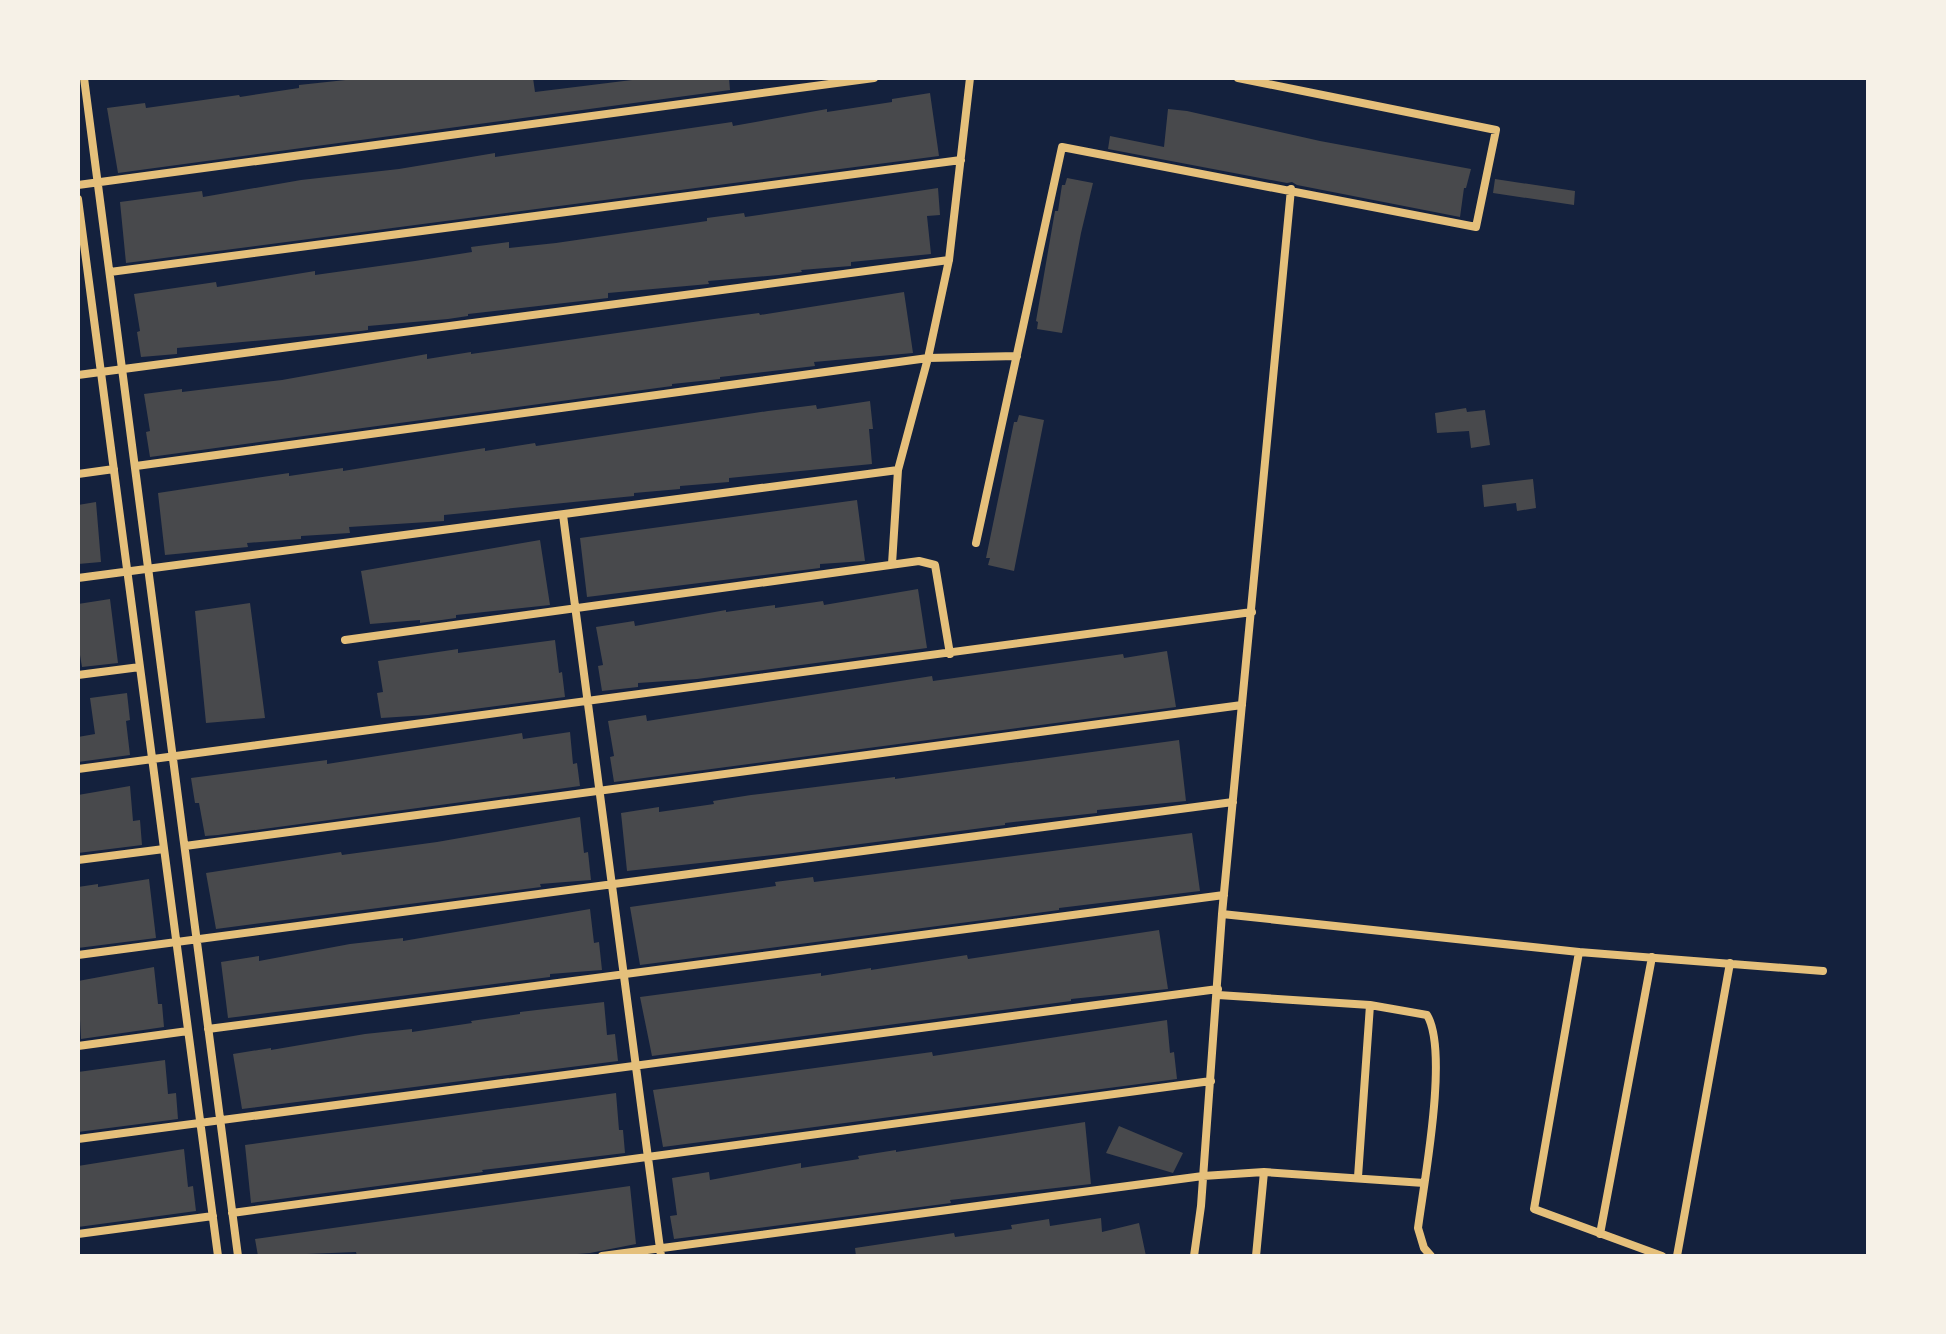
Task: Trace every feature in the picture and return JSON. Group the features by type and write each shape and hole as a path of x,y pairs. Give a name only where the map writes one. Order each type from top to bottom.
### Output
{"street":[{"path":"84,78 238,1256"},
{"path":"78,185 874,78"},
{"path":"892,564 898,470 928,358 949,260 970,78"},
{"path":"976,543 1062,147 1476,227 1496,130 1238,78"},
{"path":"110,272 961,160"},
{"path":"1194,1256 1211,1081 1222,914 1291,189"},
{"path":"78,199 83,276 101,372 218,1256"},
{"path":"78,375 949,260"},
{"path":"136,466 928,358 1017,356"},
{"path":"78,474 114,469"},
{"path":"78,578 898,470"},
{"path":"563,515 660,1252"},
{"path":"345,640 919,561 935,565 950,654"},
{"path":"78,769 1252,612"},
{"path":"78,675 140,667"},
{"path":"185,846 1242,705"},
{"path":"78,955 1233,802"},
{"path":"78,860 164,849"},
{"path":"208,1029 1224,895"},
{"path":"1222,914 1579,952 1823,971"},
{"path":"1579,952 1534,1209 1662,1256"},
{"path":"1600,1234 1652,957"},
{"path":"1677,1256 1730,963"},
{"path":"78,1139 1218,992 1370,1005 1427,1015 1433,1028 1438,1065 1418,1228 1424,1248 1431,1256"},
{"path":"1358,1177 1370,1005"},
{"path":"78,1046 188,1031"},
{"path":"232,1213 1211,1081"},
{"path":"602,1256 660,1252 1203,1176 1264,1172 1424,1183"},
{"path":"1256,1256 1264,1172"},
{"path":"78,1234 213,1216"}],"building":[{"path":"364,78 533,78 535,92 648,78 729,78 730,90 118,173 107,108 145,103 146,108"},
{"path":"930,93 939,156 126,263 120,202 202,191 203,197 495,153 495,157 732,122 733,126 827,109 827,112 892,102 892,99"},
{"path":"1168,109 1471,169 1464,188 1460,217 1292,182 1108,149 1110,136 1164,147"},
{"path":"1067,178 1093,183 1062,333 1037,329 1036,321 1055,211 1058,211 1062,185 1065,185"},
{"path":"1495,179 1575,191 1574,205 1493,193"},
{"path":"938,188 940,215 927,216 931,254 851,262 851,266 779,275 708,281 709,284 608,293 608,298 368,326 368,330 361,331 177,348 177,354 141,357 134,294 216,282 217,287 315,271 315,275 472,252 471,247 509,242 509,248 556,243 707,221 707,218 744,213 745,217"},
{"path":"904,292 913,353 814,362 815,366 150,457 146,432 150,431 144,394 282,380 427,354 427,359 471,354"},
{"path":"870,401 872,464 729,478 729,482 680,486 680,489 634,493 634,496 444,515 444,521 349,527 350,533 301,536 301,539 247,543 248,547 165,555 158,493 289,473 289,476 343,468 343,471 485,448 485,451 535,443 536,446 768,411 816,405 817,409"},
{"path":"1466,408 1467,412 1485,410 1490,445 1471,448 1469,431 1437,433 1435,413"},
{"path":"1019,415 1044,420 1014,571 988,565 990,558 986,558 1014,422 1017,422"},
{"path":"1533,479 1536,508 1517,511 1516,503 1484,507 1482,485"},
{"path":"857,500 865,561 820,564 820,568 587,597 580,538"},
{"path":"96,502 101,562 78,564 78,505"},
{"path":"540,540 550,605 456,615 456,618 420,623 420,620 370,624 361,571"},
{"path":"918,589 927,648 697,679 638,683 638,687 602,691 598,666 603,665 596,627 634,621 635,626 775,605 775,608 823,601 824,605"},
{"path":"110,599 118,663 82,667 78,643 78,604"},
{"path":"250,603 265,718 206,723 195,611"},
{"path":"555,640 565,697 381,718 377,693 383,692 378,661 458,649 458,653"},
{"path":"1167,651 1176,707 614,782 610,757 614,756 608,721 646,715 647,721 932,676 933,681 1123,654 1124,658"},
{"path":"127,693 130,755 78,762 78,737 95,734 90,698"},
{"path":"570,732 573,764 577,763 580,786 218,835 205,836 191,778 327,760 327,764 522,733 523,739"},
{"path":"1179,740 1186,801 1097,810 1097,813 792,853 627,871 621,813 659,807 659,812 751,795 895,779"},
{"path":"130,786 133,821 140,820 142,845 78,853 78,795"},
{"path":"580,817 591,880 540,884 541,887 216,929 206,873 341,852 342,855 437,842"},
{"path":"1192,833 1200,891 640,965 630,907 776,886 775,882 813,877 814,882"},
{"path":"149,879 156,938 78,948 78,887"},
{"path":"590,909 594,943 599,942 602,970 550,974 550,977 228,1018 221,962 259,956 259,961 350,944 403,938 403,941"},
{"path":"1159,930 1168,989 1071,999 652,1056 640,997 821,973 821,976 871,970 967,955 968,959"},
{"path":"154,967 164,1027 81,1039 78,981"},
{"path":"604,1002 607,1035 615,1034 618,1061 242,1109 233,1054 365,1034 412,1029 412,1032 520,1012"},
{"path":"1167,1020 1170,1053 1174,1052 1177,1079 663,1147 653,1090 932,1052 933,1056"},
{"path":"165,1060 168,1094 176,1093 178,1119 78,1132 78,1072"},
{"path":"616,1093 619,1130 623,1130 625,1153 251,1203 245,1145"},
{"path":"1085,1122 1091,1184 950,1200 951,1203 674,1239 670,1216 677,1215 672,1178 709,1172 710,1180 801,1163 801,1168 859,1159 858,1156"},
{"path":"1119,1126 1183,1153 1173,1173 1106,1153"},
{"path":"184,1149 188,1187 193,1186 196,1211 78,1227 78,1166"},
{"path":"630,1186 636,1244 590,1253 552,1256 357,1256 356,1252 258,1256 255,1239"},
{"path":"1101,1218 1102,1232 1139,1223 1146,1256 856,1256 855,1248 954,1233 955,1237 1012,1229 1011,1225 1049,1219 1050,1226"}]}
